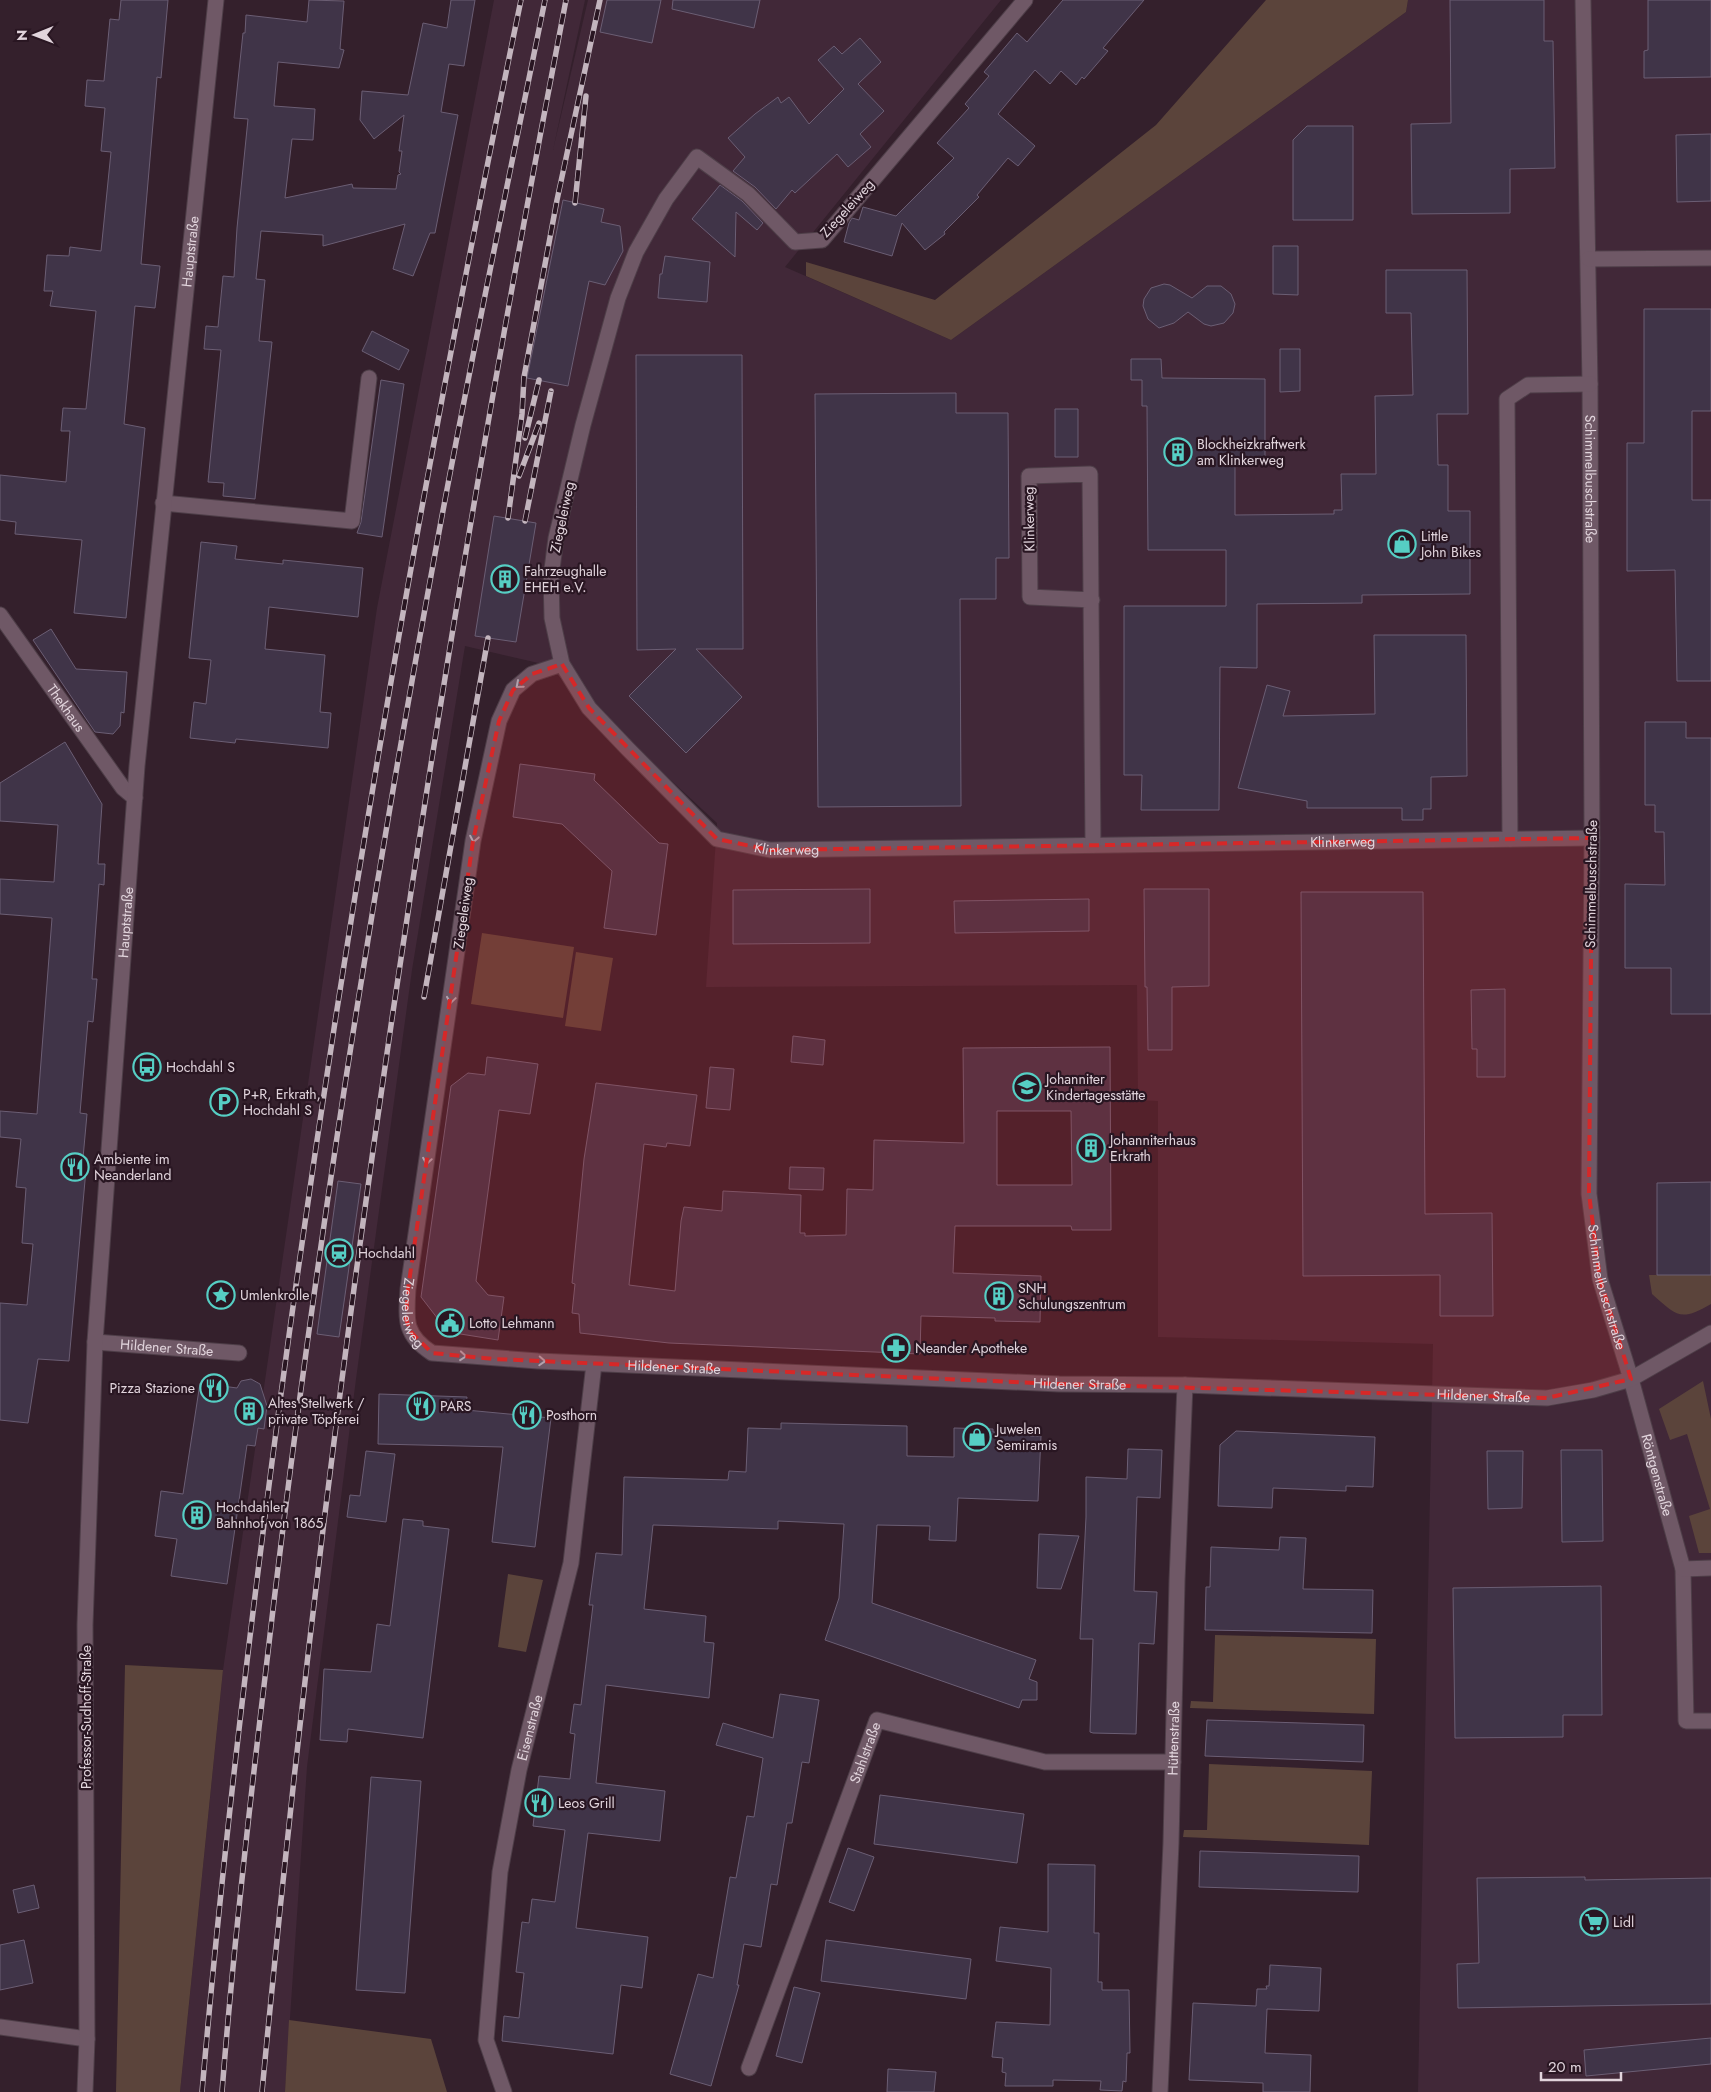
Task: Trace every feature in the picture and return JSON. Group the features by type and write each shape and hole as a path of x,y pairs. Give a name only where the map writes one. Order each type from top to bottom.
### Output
{"street":[{"name":"Hauptstraße","path":"95,1342 135,798 163,503 216,0"},
{"name":"Ziegeleiweg","path":"432,1354 419,1345 411,1332 406,1318 474,841 500,721 513,690 532,674 562,664 552,618 551,577 556,538 583,425 618,298 636,252 666,199 697,157 748,194 795,242 822,240 1025,0"},
{"name":"Schimmelbuschstraße","path":"1583,0 1590,384 1592,838 1589,1194 1600,1279 1631,1379"},
{"path":"1589,259 1711,258"},
{"path":"163,503 352,521 369,378"},
{"path":"1510,839 1507,399 1528,385 1590,384"},
{"name":"Klinkerweg","path":"1092,600 1030,597 1029,476 1090,474 1092,600 1093,845"},
{"name":"Thekhaus","path":"0,614 123,788 135,798"},
{"name":"Klinkerweg","path":"562,664 590,708 717,839 770,850 1592,838"},
{"name":"Hildener Straße","path":"432,1354 594,1364 1059,1384 1184,1385 1547,1398 1593,1390 1631,1379 1711,1333"},
{"name":"Hildener Straße","path":"95,1342 240,1354"},
{"name":"Professor-Sudhoff-Straße","path":"85,2092 87,2039 85,1625 95,1342"},
{"name":"Eisenstraße","path":"504,2092 486,2040 500,1872 519,1770 571,1563 594,1364"},
{"name":"Röntgenstraße","path":"1631,1379 1683,1570 1686,1721 1711,1720"},
{"name":"Hüttenstraße","path":"1160,2092 1173,1762 1184,1385"},
{"path":"1683,1570 1711,1568"},
{"name":"Stahlstraße","path":"749,2068 877,1720 1045,1762 1173,1762"},
{"path":"0,2028 87,2039"}],"highlighted area":[{"path":"562,664 589,708 717,839 770,850 1592,838 1589,1194 1600,1279 1631,1379 1547,1398 1059,1384 494,1359 432,1353 411,1332 406,1319 408,1289 473,841 499,721 513,690 532,674"}],"shaded area":[{"path":"494,0 585,0 553,150 588,0 1001,0 785,267 951,340 1406,12 1408,0 1711,0 1711,2092 1418,2092 1433,1344 1158,1337 1158,1101 1138,1100 1137,985 706,987 717,823 547,665 465,646 412,970 356,1379 307,1767 285,2092 180,2092 223,1670 377,608"},
{"path":"1266,0 1408,0 1406,12 951,340 806,276 806,262 935,300 1156,125"},
{"path":"482,933 574,947 563,1018 471,1004"},
{"path":"576,952 613,958 601,1031 565,1026"},
{"path":"1649,1275 1711,1275 1711,1304 1701,1310 1685,1315 1673,1312 1652,1294"},
{"path":"1703,1381 1711,1419 1711,1553 1699,1553 1689,1516 1710,1509 1687,1434 1670,1440 1659,1409"},
{"path":"508,1574 543,1580 526,1652 498,1647"},
{"path":"1215,1635 1376,1639 1374,1714 1190,1708 1191,1701 1213,1702"},
{"path":"125,1665 223,1670 180,2092 116,2092"},
{"path":"1209,1764 1372,1771 1369,1845 1183,1837 1184,1830 1207,1830"},
{"path":"289,2020 431,2039 447,2092 285,2092"}],"building":[{"path":"121,0 168,0 161,78 157,77 141,264 160,266 155,308 135,306 124,424 145,428 126,618 74,613 82,540 15,534 16,522 0,520 0,475 66,482 70,431 61,431 63,408 86,409 96,311 50,306 53,291 44,291 47,255 69,256 70,247 101,251 111,152 101,151 105,108 85,106 87,80 104,81 110,19 119,20"},
{"path":"309,0 344,1 340,49 344,50 339,68 278,62 274,106 315,109 313,140 292,139 285,198 352,184 353,188 396,189 398,175 401,174 399,172 402,151 399,151 404,115 374,139 360,120 362,91 408,95 423,23 447,28 451,0 475,0 464,66 449,64 441,112 458,115 435,233 430,233 413,276 393,269 405,224 323,246 323,235 261,231 256,279 265,280 259,341 272,342 255,499 223,496 224,483 208,482 221,350 204,349 206,326 218,327 223,276 234,277 248,119 234,118 246,15 307,22"},
{"path":"607,0 661,0 652,43 600,32"},
{"path":"673,0 760,0 754,28 672,9"},
{"path":"1063,0 1144,0 1103,48 1108,51 1084,79 1082,77 1076,85 1061,71 1050,84 1035,70 998,114 1035,146 1018,166 1008,158 977,195 979,197 944,232 945,234 925,250 902,223 892,256 844,242 849,223 852,218 859,220 863,207 896,216 954,158 937,143 969,108 965,104 989,76 984,72 1017,33 1027,42"},
{"path":"1450,0 1544,0 1544,41 1553,41 1555,168 1510,169 1510,213 1412,214 1411,124 1451,123"},
{"path":"1648,0 1711,0 1711,77 1644,78 1644,51 1648,50"},
{"path":"860,38 881,62 858,84 884,111 860,134 871,147 848,167 837,154 795,193 792,190 776,209 755,187 733,171 745,157 728,138 778,97 781,103 789,97 809,124 844,89 818,60 834,46 842,54"},
{"path":"1307,126 1353,126 1353,220 1293,220 1293,140"},
{"path":"1711,134 1711,201 1677,202 1676,135"},
{"path":"720,185 742,201 763,223 757,230 736,212 735,257 692,219"},
{"path":"563,200 604,209 601,222 620,226 623,251 605,285 589,281 568,386 527,378"},
{"path":"1273,246 1298,246 1298,295 1273,294"},
{"path":"665,256 710,262 707,302 658,298 660,274 662,274"},
{"path":"1386,270 1467,270 1468,414 1437,414 1438,465 1448,465 1448,511 1470,511 1470,594 1362,595 1362,603 1257,604 1257,668 1220,667 1219,810 1141,810 1142,775 1124,775 1124,606 1226,606 1226,550 1148,550 1147,406 1142,406 1142,380 1131,380 1131,359 1161,359 1162,378 1265,379 1265,461 1235,461 1235,515 1334,514 1334,510 1342,510 1341,474 1376,474 1375,396 1413,395 1411,313 1386,313"},
{"path":"1164,284 1170,285 1192,298 1207,286 1221,286 1231,294 1235,304 1233,313 1224,323 1211,326 1204,324 1188,312 1174,323 1159,328 1148,319 1143,306 1144,299 1151,288"},
{"path":"1644,309 1711,309 1711,411 1692,411 1692,500 1711,500 1711,681 1677,681 1675,570 1627,571 1627,443 1644,443"},
{"path":"372,331 409,350 399,370 362,351"},
{"path":"1280,349 1300,349 1300,391 1280,392"},
{"path":"636,355 742,355 743,649 696,649 742,697 686,753 629,696 676,649 637,650"},
{"path":"381,380 404,384 382,537 357,533 361,522"},
{"path":"956,393 956,413 1008,413 1009,558 996,558 996,599 960,599 961,806 818,807 815,394"},
{"path":"1055,409 1078,409 1078,457 1055,457"},
{"name":"Fahrzeughalle EHEH e.V.","path":"494,516 536,523 516,642 475,636"},
{"path":"201,542 237,546 235,559 283,564 283,560 363,568 358,617 269,607 265,649 325,655 320,712 331,713 328,748 236,739 235,743 190,738 194,702 206,704 211,660 189,658"},
{"path":"51,629 76,669 127,672 124,713 121,712 120,726 113,734 95,732 33,640"},
{"path":"1374,635 1466,635 1467,776 1431,777 1431,809 1423,809 1423,820 1402,820 1402,808 1307,808 1307,801 1238,788 1267,685 1290,691 1283,716 1375,714"},
{"path":"1645,722 1686,722 1686,738 1711,738 1711,1014 1671,1014 1671,968 1625,968 1625,884 1665,885 1664,832 1655,832 1655,805 1645,805"},
{"path":"65,742 102,804 98,864 105,864 104,885 99,884 92,979 97,979 93,1022 88,1021 80,1113 87,1114 83,1158 87,1158 69,1361 38,1359 28,1423 0,1420 0,1303 27,1305 33,1244 22,1243 26,1188 16,1187 21,1139 0,1137 0,1111 37,1114 52,918 0,914 0,879 54,882 58,825 0,821 0,783"},
{"path":"520,764 595,774 594,780 659,843 668,844 656,935 604,928 612,871 562,824 513,817"},
{"path":"870,889 870,943 733,944 733,890"},
{"path":"1144,889 1209,889 1209,986 1172,987 1172,1050 1148,1050"},
{"path":"1301,892 1423,892 1425,1214 1492,1213 1493,1316 1440,1316 1440,1275 1303,1276"},
{"path":"1089,899 1089,931 955,933 954,901"},
{"path":"1505,989 1505,1077 1477,1077 1477,1049 1472,1049 1471,990"},
{"path":"793,1036 825,1040 823,1065 791,1062"},
{"path":"1110,1047 1111,1230 1072,1230 1071,1226 955,1226 953,1273 1041,1276 1040,1322 995,1321 995,1318 921,1316 920,1354 669,1343 580,1333 579,1314 572,1313 575,1284 572,1283 584,1159 596,1083 697,1095 690,1146 667,1143 666,1147 644,1144 629,1285 675,1291 684,1207 722,1211 723,1191 801,1195 800,1233 805,1233 805,1236 846,1235 847,1189 873,1190 874,1140 964,1143 963,1048","holes":["997,1111 1071,1111 1072,1185 997,1185"]},
{"path":"487,1057 538,1064 530,1114 499,1110 476,1281 488,1295 504,1297 498,1340 448,1332 421,1297 451,1086 468,1073 485,1075"},
{"path":"710,1067 734,1069 730,1110 706,1108"},
{"path":"790,1167 824,1168 823,1190 789,1189"},
{"path":"338,1181 361,1184 339,1337 317,1334"},
{"path":"1711,1182 1711,1275 1657,1275 1657,1183"},
{"name":"Hochdahler Bahnhof von 1865","path":"251,1379 260,1384 267,1406 264,1429 258,1428 255,1446 247,1445 227,1584 171,1576 177,1539 155,1536 161,1491 183,1494 200,1383 237,1388 241,1381"},
{"path":"379,1394 467,1397 466,1410 551,1418 535,1547 492,1542 503,1447 378,1444"},
{"path":"781,1423 907,1426 907,1456 954,1457 954,1428 993,1429 993,1432 1041,1436 1038,1501 958,1498 956,1541 929,1540 930,1526 877,1525 872,1603 1036,1660 1029,1679 1037,1682 1037,1700 1022,1700 1019,1708 825,1640 839,1598 844,1524 778,1521 778,1529 653,1525 644,1609 706,1616 704,1642 714,1643 709,1698 606,1685 596,1783 665,1791 660,1841 588,1833 576,1928 648,1937 642,1988 621,1985 613,2054 502,2041 504,2016 519,2018 524,1973 516,1972 522,1922 529,1923 532,1899 555,1902 565,1830 533,1826 539,1776 570,1779 575,1734 570,1733 574,1704 581,1705 593,1605 589,1605 596,1553 622,1555 624,1477 728,1480 729,1471 746,1472 748,1428 781,1429"},
{"path":"1236,1431 1375,1437 1373,1487 1346,1486 1346,1491 1273,1488 1272,1508 1218,1506 1220,1445"},
{"path":"1128,1449 1162,1450 1160,1498 1137,1497 1134,1591 1157,1592 1154,1644 1139,1643 1136,1734 1093,1733 1090,1732 1093,1639 1080,1639 1086,1477 1127,1479"},
{"path":"1561,1450 1602,1450 1603,1541 1562,1542"},
{"path":"366,1451 395,1454 386,1522 347,1517 350,1495 360,1496"},
{"path":"1487,1451 1523,1451 1522,1508 1488,1509"},
{"path":"403,1519 423,1521 423,1526 449,1529 423,1738 348,1729 347,1742 320,1740 324,1669 371,1672 377,1624 390,1626"},
{"path":"1039,1534 1079,1536 1061,1589 1037,1588"},
{"path":"1280,1537 1306,1538 1303,1589 1373,1590 1372,1633 1205,1630 1206,1587 1210,1587 1211,1547 1279,1550"},
{"path":"1601,1586 1602,1715 1563,1715 1563,1737 1455,1738 1453,1588"},
{"path":"780,1694 819,1700 809,1763 802,1762 792,1823 787,1823 777,1885 771,1884 761,1947 744,1944 737,1985 739,1985 711,2086 670,2074 698,1974 713,1978 730,1877 736,1878 747,1816 754,1817 763,1758 716,1745 723,1723 773,1738"},
{"path":"1207,1720 1364,1725 1363,1762 1205,1756"},
{"path":"371,1777 421,1781 405,1993 356,1990"},
{"path":"880,1795 1024,1814 1017,1863 874,1844"},
{"path":"848,1848 874,1857 854,1911 829,1902"},
{"path":"1200,1851 1359,1856 1358,1892 1199,1887"},
{"path":"1048,1864 1095,1865 1094,1933 1099,1933 1098,1982 1102,1982 1102,1990 1129,1990 1130,2053 1127,2053 1126,2082 1123,2081 1122,2091 1100,2090 1101,2081 1053,2080 1053,2086 1005,2086 1006,2073 1002,2072 1003,2058 992,2057 996,2022 1050,2025 1051,1968 996,1961 1000,1927 1048,1932"},
{"name":"Lidl","path":"1585,1877 1585,1880 1711,1878 1711,2004 1458,2008 1457,1964 1479,1963 1477,1878"},
{"path":"34,1885 39,1908 18,1913 13,1890"},
{"path":"24,1940 33,1983 0,1990 0,1945"},
{"path":"826,1940 971,1959 966,1999 821,1981"},
{"path":"1270,1965 1321,1968 1319,2011 1267,2009 1265,2053 1311,2055 1310,2092 1263,2092 1263,2083 1189,2080 1193,2003 1256,2006 1257,1989 1267,1989 1266,1986 1269,1986"},
{"path":"794,1987 820,1993 802,2063 776,2056"},
{"path":"1711,2038 1711,2064 1586,2076 1584,2050"},
{"path":"888,2069 936,2072 934,2092 887,2092"}],"railway":[{"path":"202,2092 237,1743 258,1568 305,1219 359,870 419,521 521,0"},
{"path":"222,2092 242,1880 283,1526 343,1099 413,673 478,332 545,0"},
{"path":"262,2092 318,1566 388,1042 471,520 566,0"},
{"path":"508,518 522,414 524,377 557,200 600,0"},
{"path":"575,203 586,96"},
{"path":"525,438 539,380"},
{"path":"525,521 551,391"},
{"path":"519,476 539,423"},
{"path":"424,997 488,638"}],"place":[{"name":"Blockheizkraftwerk am Klinkerweg","path":"1178,452"},
{"name":"Little John Bikes","path":"1402,544"},
{"name":"Fahrzeughalle EHEH e.V.","path":"505,579"},
{"name":"Hochdahl S","path":"147,1067"},
{"name":"Johanniter Kindertagesstätte","path":"1027,1087"},
{"name":"P+R, Erkrath, Hochdahl S","path":"224,1102"},
{"name":"Johanniterhaus Erkrath","path":"1091,1148"},
{"name":"Ambiente im Neanderland","path":"75,1167"},
{"name":"Hochdahl","path":"339,1253"},
{"name":"Umlenkrolle","path":"221,1295"},
{"name":"SNH Schulungszentrum","path":"999,1296"},
{"name":"Lotto Lehmann","path":"450,1323"},
{"name":"Neander Apotheke","path":"896,1348"},
{"name":"Pizza Stazione","path":"214,1388"},
{"name":"PARS","path":"421,1406"},
{"name":"Altes Stellwerk / private Töpferei","path":"249,1411"},
{"name":"Posthorn","path":"527,1415"},
{"name":"Juwelen Semiramis","path":"977,1437"},
{"name":"Hochdahler Bahnhof von 1865","path":"197,1515"},
{"name":"Leos Grill","path":"539,1803"},
{"name":"Lidl","path":"1594,1922"}]}
